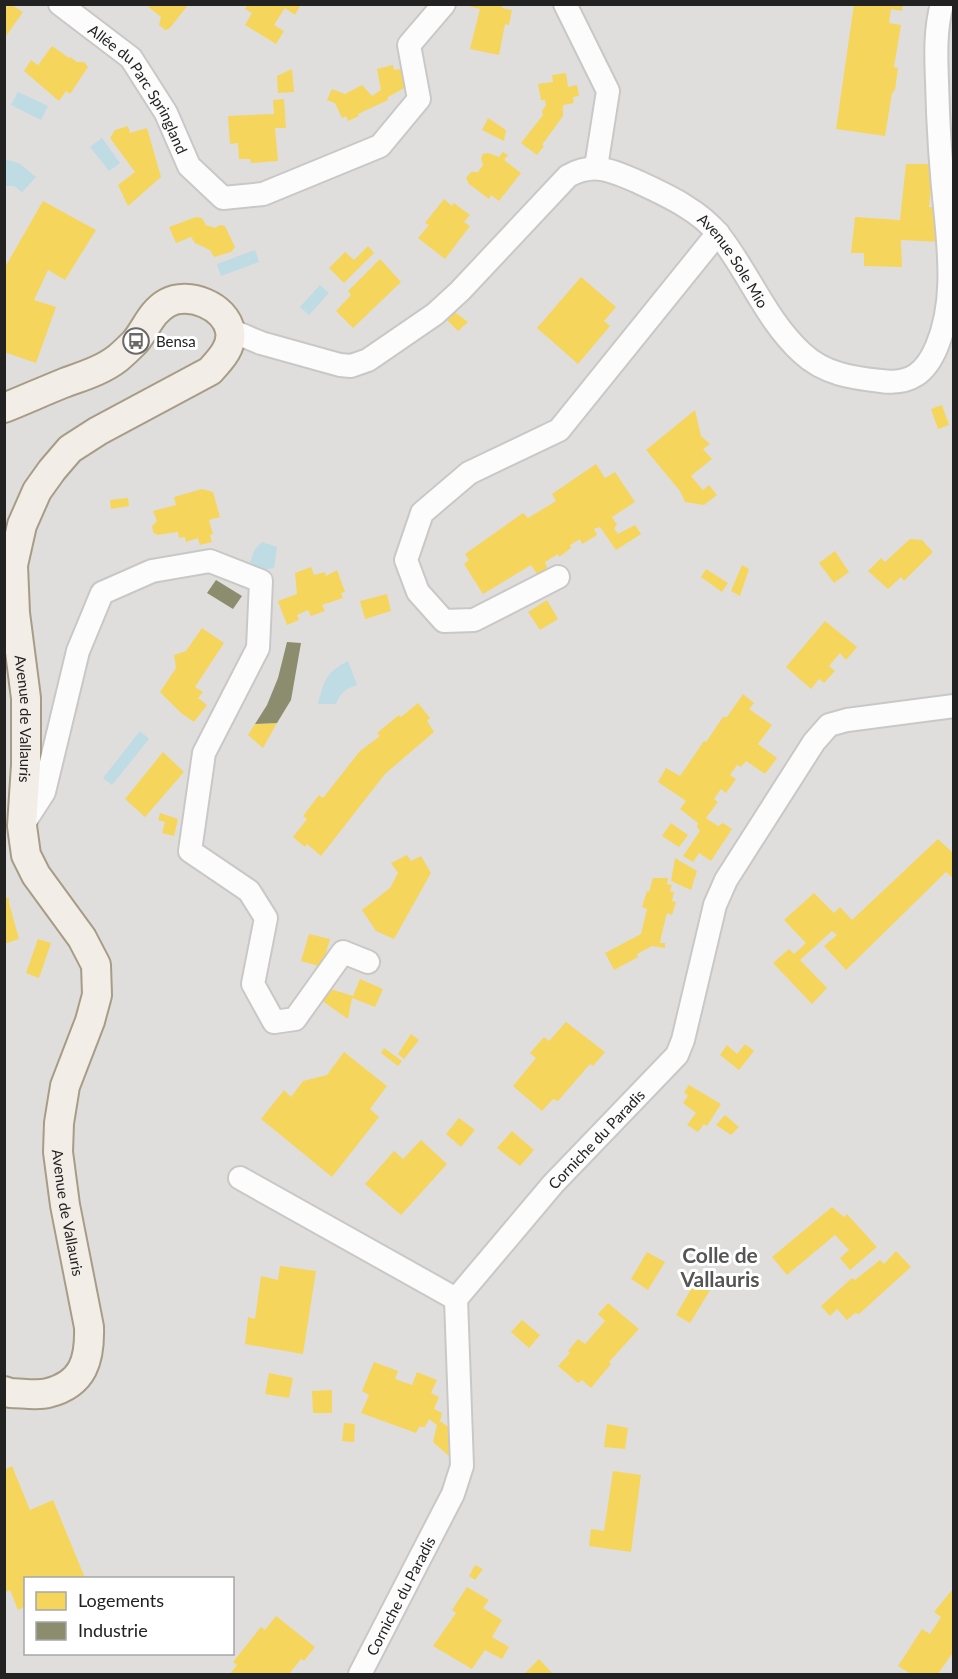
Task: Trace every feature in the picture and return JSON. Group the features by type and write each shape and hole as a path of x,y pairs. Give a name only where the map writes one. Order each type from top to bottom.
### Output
{"main road":[{"path":"4,408 102,368 118,358 136,341 150,318 166,303 180,298 199,301 213,308 223,317 230,330"},
{"name":"Avenue de Vallauris","path":"4,1391 48,1393 65,1385 78,1376 87,1363 90,1345 89,1327 65,1205 58,1152 59,1123 65,1086 90,1021 97,995 96,965 82,938 36,875 26,855 22,826 26,765 26,698 15,613 14,565 22,525 37,491 70,449 98,431 210,371 222,357 229,343 230,330"}],"street":[{"name":"Allée du Parc Springland","path":"60,4 130,58 166,113 189,166 223,198 263,194 380,146 419,99 409,45 444,4"},
{"path":"230,330 261,343 340,365 351,366 368,360 435,314 460,291 568,176 580,169 596,167 608,91 565,4"},
{"name":"Avenue Sole Mio","path":"596,167 618,173 667,196 691,210 718,233 779,329 803,354 824,369 850,378 897,383 909,379 921,372 933,356 947,315 950,260 938,132 936,49 942,4"},
{"path":"558,577 474,620 444,621 418,592 406,560 422,513 469,473 559,430 718,233"},
{"path":"22,826 44,792 78,651 102,593 152,571 210,561 261,581 258,648 204,753 190,851 249,891 266,918 253,984 274,1022 295,1018 344,952 368,962"},
{"name":"Corniche du Paradis","path":"360,1674 453,1494 462,1466 456,1299 553,1184 677,1055 683,1040 716,905 723,889 814,742 829,725 847,720 954,705"},
{"path":"240,1178 456,1299"}],"shaded area":[{"path":"5,5 953,5 953,1674 5,1674"}],"water":[{"path":"18,92 48,106 41,120 11,105"},
{"path":"102,138 120,163 109,171 90,147"},
{"path":"5,159 20,164 36,177 22,192 14,186 5,186"},
{"path":"255,250 259,262 221,276 217,264"},
{"path":"320,285 329,293 309,315 300,307"},
{"path":"262,542 277,547 274,568 263,570 250,562 255,549"},
{"path":"348,661 357,685 344,692 336,704 318,704 327,678 334,670"},
{"path":"140,731 149,739 112,785 103,778"}],"building: Logements":[{"path":"10,4 23,12 4,39 4,5 8,7"},
{"path":"145,4 189,4 169,29 165,30 159,25 161,17"},
{"path":"248,4 301,4 295,15 285,8 274,25 284,31 276,44 245,25 252,13 245,9"},
{"path":"461,4 503,4 502,8 512,10 509,25 505,24 499,55 470,49 480,9"},
{"path":"854,4 903,4 902,11 891,9 889,23 901,25 894,67 898,68 895,90 892,93 885,136 836,129"},
{"path":"52,46 77,62 84,62 88,67 70,94 66,91 59,101 24,71 31,60 38,65"},
{"path":"393,65 394,70 401,69 408,86 388,97 388,100 358,114 359,116 348,121 346,116 342,118 335,103 327,100 332,89 345,94 362,85 372,96 381,90 377,69"},
{"path":"292,69 294,92 278,93 277,76"},
{"path":"566,73 568,87 577,85 579,96 573,97 574,103 563,105 563,116 537,155 521,143 543,115 542,111 546,105 545,100 541,100 538,84 553,82 552,75"},
{"path":"284,99 286,128 275,128 278,161 251,163 250,159 239,159 238,143 230,144 228,116 274,114 273,100"},
{"path":"488,118 506,130 504,141 482,130"},
{"path":"128,126 130,133 147,128 161,177 128,206 118,185 135,172 110,138 115,130"},
{"path":"503,152 508,155 504,160 521,173 499,201 491,195 489,199 469,184 466,178 471,172 478,172 483,165 481,158 483,154 488,153 499,157"},
{"path":"906,164 934,164 929,207 939,207 941,242 901,240 902,267 864,266 864,253 851,253 855,217 900,220"},
{"path":"444,199 452,206 454,203 470,215 464,222 470,226 445,259 418,238 429,225 425,223"},
{"path":"43,201 96,230 65,280 48,270 34,300 56,307 36,363 4,352 4,269"},
{"path":"196,217 202,218 206,225 215,228 220,225 225,226 235,247 231,252 214,257 210,250 195,243 191,237 176,243 169,227"},
{"path":"368,246 374,253 344,283 329,268 345,252 354,260"},
{"path":"380,259 401,282 353,328 336,311 351,295 348,291"},
{"path":"581,277 616,307 604,321 610,326 578,364 537,328"},
{"path":"452,310 468,322 458,331 443,316"},
{"path":"942,405 949,425 938,429 931,409"},
{"path":"695,410 701,436 710,444 703,449 712,459 691,476 703,490 709,485 717,495 704,505 685,502 680,491 646,450"},
{"path":"596,464 605,478 615,472 635,502 612,517 617,525 614,528 618,534 635,525 641,534 616,550 600,527 594,529 597,535 582,544 580,539 570,545 571,548 559,557 558,554 545,562 548,570 539,577 531,565 483,594 464,564 469,560 465,554 523,513 528,518 556,501 552,494"},
{"path":"202,489 213,492 220,517 209,520 213,534 210,535 212,542 200,545 198,538 186,542 185,537 179,538 178,532 157,535 153,532 152,526 157,521 153,511 176,505 174,497"},
{"path":"128,498 129,506 111,509 110,500"},
{"path":"910,539 922,540 933,552 904,581 901,577 888,589 868,571 881,558 885,562"},
{"path":"835,551 849,572 834,583 819,563"},
{"path":"742,565 749,569 740,596 731,591"},
{"path":"311,567 314,575 325,572 326,576 337,570 345,592 341,593 343,598 322,605 325,611 311,616 308,610 297,615 299,620 287,625 278,601 297,594 295,573"},
{"path":"706,569 728,583 722,592 701,577"},
{"path":"387,594 391,611 365,619 360,601"},
{"path":"547,600 558,619 540,630 528,612"},
{"path":"825,621 857,647 846,660 840,653 829,666 835,671 824,683 819,679 811,689 786,667"},
{"path":"202,628 224,643 195,687 203,692 198,698 207,705 194,722 181,713 160,692 176,668 174,655 186,651"},
{"path":"743,694 754,703 749,709 772,725 758,744 777,758 765,774 746,761 741,767 737,765 730,775 736,779 726,793 721,789 714,799 718,802 706,818 718,826 723,823 732,829 711,861 699,853 693,862 683,856 700,831 697,827 698,823 680,809 686,801 658,782 666,768 680,776 704,741 706,742 723,717 727,717"},
{"path":"418,703 430,718 427,721 434,732 385,774 321,856 307,844 305,847 293,837 307,819 303,816 319,795 323,798 360,751 380,736 377,733"},
{"path":"277,723 263,748 248,735 255,724"},
{"path":"163,752 184,772 145,817 125,799"},
{"path":"160,813 178,819 174,836 162,833 165,822 158,820"},
{"path":"671,823 688,835 679,847 662,836"},
{"path":"938,839 954,854 954,879 946,872 846,970 824,946 837,935 832,931 800,960 827,988 812,1004 773,963 789,949 794,954 806,943 784,920 814,893 834,913 840,907 852,920"},
{"path":"407,855 411,861 421,856 431,873 394,939 376,931 362,910 390,888 398,873 391,863"},
{"path":"675,858 697,871 691,890 671,881"},
{"path":"653,878 668,878 667,884 672,885 670,891 674,892 672,901 676,902 672,915 667,913 662,933 660,943 665,943 665,948 652,946 637,954 638,957 614,970 605,953 641,934 647,909 642,907"},
{"path":"4,897 9,898 19,939 4,944"},
{"path":"309,934 330,939 322,967 301,961"},
{"path":"38,939 51,943 39,978 26,973"},
{"path":"360,979 383,989 375,1007 352,998 348,1019 321,1000 327,988 353,996"},
{"path":"566,1022 605,1052 593,1066 590,1064 558,1101 553,1099 542,1111 513,1086 536,1058 530,1053 544,1037 549,1041"},
{"path":"411,1034 419,1040 404,1059 398,1054"},
{"path":"745,1044 754,1051 739,1070 720,1055 727,1045 737,1054"},
{"path":"384,1048 402,1061 398,1066 381,1053"},
{"path":"344,1052 387,1086 370,1109 379,1117 332,1177 261,1119 284,1090 291,1097 303,1081 327,1075"},
{"path":"689,1085 721,1104 707,1126 704,1124 698,1132 687,1125 696,1113 683,1103 688,1096 684,1092"},
{"path":"725,1115 739,1127 731,1135 716,1125"},
{"path":"459,1118 475,1130 461,1147 446,1134"},
{"path":"512,1131 534,1150 520,1166 497,1148"},
{"path":"421,1140 447,1164 401,1215 365,1184 394,1151 403,1159"},
{"path":"832,1207 844,1217 847,1214 877,1247 850,1270 840,1258 849,1250 835,1235 787,1275 772,1257"},
{"path":"896,1251 911,1267 859,1314 855,1313 847,1320 837,1309 830,1316 821,1306 852,1278 855,1280 880,1260 884,1264"},
{"path":"647,1252 665,1262 648,1290 631,1279"},
{"path":"280,1266 316,1271 303,1354 245,1344 248,1317 255,1319 261,1276 278,1280"},
{"path":"698,1277 712,1287 690,1323 676,1315"},
{"path":"608,1303 639,1329 609,1362 611,1364 591,1388 582,1380 578,1383 558,1366 570,1353 568,1351 578,1339 585,1344 605,1321 598,1314"},
{"path":"522,1320 540,1335 529,1348 511,1332"},
{"path":"374,1362 398,1371 395,1379 412,1385 417,1372 437,1380 431,1393 439,1397 434,1409 442,1413 440,1421 454,1431 454,1447 450,1457 433,1442 437,1425 429,1419 425,1427 419,1427 416,1433 361,1413 369,1395 362,1391"},
{"path":"269,1373 293,1378 289,1398 265,1394"},
{"path":"332,1390 332,1413 313,1413 312,1391"},
{"path":"344,1423 355,1424 354,1442 342,1441"},
{"path":"607,1424 628,1428 625,1449 604,1447"},
{"path":"12,1466 30,1510 53,1500 85,1577 24,1577 24,1607 18,1610 10,1590 4,1593 4,1470"},
{"path":"613,1471 641,1475 631,1552 589,1546 591,1529 604,1531"},
{"path":"475,1565 483,1569 475,1580 469,1576"},
{"path":"467,1587 489,1600 483,1608 502,1620 492,1637 509,1647 502,1659 485,1650 472,1669 433,1646 456,1613 452,1610"},
{"path":"952,1590 954,1591 954,1651 938,1674 911,1674 898,1666 922,1629 930,1634 941,1617 934,1612"},
{"path":"276,1616 315,1647 304,1661 301,1659 289,1674 230,1674 237,1665 233,1662 261,1627 265,1630"},
{"path":"539,1659 553,1674 523,1674 525,1673"}],"building: Industrie":[{"path":"216,580 242,596 233,609 207,593"},
{"path":"287,642 301,643 291,700 277,723 255,724 267,705 278,678"}],"place":[{"name":"Bensa","path":"136,341"}],"district":[{"name":"Colle de Vallauris","path":"720,1266"}]}
